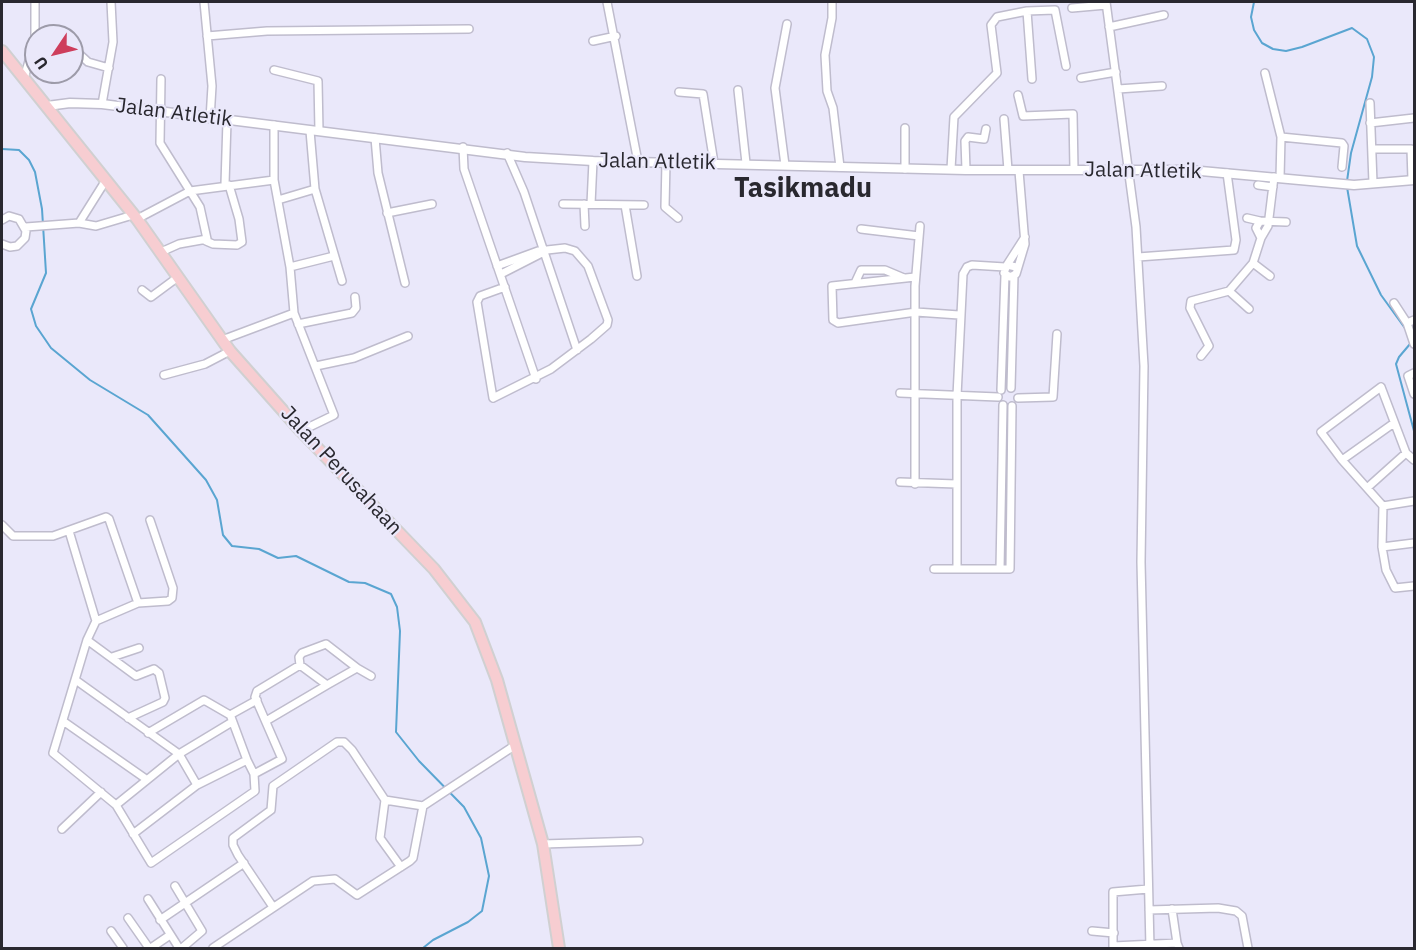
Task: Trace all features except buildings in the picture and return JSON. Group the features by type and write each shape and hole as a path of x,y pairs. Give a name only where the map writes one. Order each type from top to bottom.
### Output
{"main road":[{"name":"Jalan Perusahaan","path":"2,51 24,79"},
{"name":"Jalan Perusahaan","path":"28,84 135,217 230,351 302,431 434,569 475,622 492,664 543,844 559,948"}],"street":[{"path":"35,2 35,24"},
{"path":"102,104 114,29 111,2"},
{"path":"204,2 212,86 210,119"},
{"path":"607,2 616,36 638,162"},
{"path":"832,2 832,18 825,55 827,91 833,108 840,167"},
{"path":"1072,8 1106,3 1138,257 1144,376 1141,562 1150,946"},
{"path":"951,169 954,117 997,73 993,20 997,17 1027,11 1055,10 1066,66"},
{"path":"1027,11 1032,79"},
{"path":"1109,27 1164,15"},
{"path":"785,165 775,88 787,24"},
{"path":"207,36 267,31 469,28"},
{"path":"593,41 616,36"},
{"path":"84,58 88,62 109,68"},
{"path":"274,70 318,81 314,131 315,189 342,281"},
{"path":"1081,78 1116,72"},
{"path":"1201,356 1209,346 1190,308 1191,301 1229,291 1253,262 1261,238 1267,230 1273,187 1277,177 1281,137 1265,73"},
{"path":"161,79 160,143 201,210 206,241"},
{"path":"1118,89 1162,86"},
{"path":"738,90 746,163"},
{"path":"679,92 703,94 714,163"},
{"path":"1018,95 1023,116 1073,114 1074,170"},
{"name":"Jalan Atletik","path":"47,106 70,103 102,104 227,121 593,161 746,163 904,169 1227,173 1354,185 1414,180"},
{"path":"1370,104 1373,183"},
{"path":"1370,123 1414,118"},
{"path":"1004,119 1008,170"},
{"path":"160,252 185,243 206,241 213,244 237,245 242,242 239,219 227,185 227,121"},
{"path":"274,125 274,180 290,267 294,314 334,416 302,431"},
{"path":"904,169 905,128"},
{"path":"966,170 964,141 968,137 984,139 986,129"},
{"path":"1281,137 1342,143 1344,146 1342,167"},
{"path":"375,138 375,161 405,283"},
{"path":"463,147 464,170 536,379"},
{"path":"1372,149 1413,148 1414,180"},
{"path":"507,153 524,192 577,350"},
{"path":"585,226 593,161"},
{"path":"666,162 665,207 678,218"},
{"path":"1011,388 1014,275 1022,256 1025,237 1019,171"},
{"path":"1138,257 1234,250 1236,240 1227,173"},
{"path":"80,223 106,180"},
{"path":"2,218 19,219 30,227 80,223 96,226 135,217 190,191 274,180"},
{"path":"1258,184 1273,187"},
{"path":"278,200 315,189"},
{"path":"387,213 432,204"},
{"path":"563,204 644,205"},
{"path":"625,205 637,276"},
{"path":"1247,218 1286,222"},
{"path":"1260,221 1257,228 1261,238"},
{"path":"915,484 915,277 920,226"},
{"path":"2,244 10,247 20,244 30,227"},
{"path":"861,229 919,236"},
{"path":"1000,570 1003,405 1000,394 1006,269 1025,237"},
{"path":"497,266 528,253 565,248 582,256 608,317 605,327 577,350 536,379 493,399 490,396 477,302 480,296 505,287"},
{"path":"501,274 544,252"},
{"path":"290,267 334,256"},
{"path":"1253,262 1270,276"},
{"path":"957,569 957,396 959,315 963,274 967,267 972,265 1006,269 1016,267"},
{"path":"1006,269 1014,275"},
{"path":"855,283 858,272 862,270 894,272 904,278"},
{"path":"915,277 831,286 833,319 835,322 916,312 959,315"},
{"path":"142,290 151,297 178,278"},
{"path":"1229,291 1249,309"},
{"path":"298,324 352,313 356,308 355,297"},
{"path":"1394,303 1411,322 1414,344"},
{"path":"222,340 294,314"},
{"path":"1018,398 1053,397 1057,334"},
{"path":"316,366 354,358 408,336"},
{"path":"164,375 205,364 230,351"},
{"path":"1414,373 1408,376 1414,394"},
{"path":"1414,460 1406,453 1381,387 1321,432 1342,460 1383,506 1382,547 1386,570 1395,588 1414,586"},
{"path":"900,393 957,396 1000,394 1011,388"},
{"path":"1011,388 1016,392 1018,398"},
{"path":"934,569 1010,569 1012,406 1018,398"},
{"path":"1003,405 1012,406"},
{"path":"1342,460 1394,423"},
{"path":"1367,488 1406,453"},
{"path":"900,482 956,484"},
{"path":"1002,486 1011,486"},
{"path":"1383,506 1414,501"},
{"path":"2,525 13,536 53,536 102,516 110,519 138,603"},
{"path":"148,733 204,700 231,718 254,774 255,791 154,862 147,860 116,805 53,753 77,681 87,640 96,621 138,603 168,601 174,594 150,520"},
{"path":"69,531 96,621"},
{"path":"1382,547 1414,543"},
{"path":"87,640 136,676 154,669 159,673 165,698 163,702 128,718"},
{"path":"327,685 300,665 299,657 302,653 326,644 371,676"},
{"path":"112,657 139,648"},
{"path":"254,774 282,759 257,700 257,691 300,665"},
{"path":"266,721 357,668"},
{"path":"77,681 179,754 197,785"},
{"path":"116,805 179,754 257,700"},
{"path":"63,721 146,779"},
{"path":"273,907 244,863 233,844 233,838 271,810 273,786 337,742 344,742 352,750 385,800 380,838 401,867"},
{"path":"216,948 304,886 321,879 335,879 354,894 359,895 401,867 413,858 423,806 514,746"},
{"path":"133,834 197,785 247,760"},
{"path":"62,829 100,792"},
{"path":"385,800 423,806"},
{"path":"543,844 639,841"},
{"path":"160,920 244,863"},
{"path":"148,899 180,948 202,931 175,886"},
{"path":"1148,889 1113,892 1113,947 1178,946 1172,909"},
{"path":"1149,910 1236,911 1242,916 1248,948"},
{"path":"128,918 150,948 170,935"},
{"path":"111,931 123,948"},
{"path":"1092,931 1114,933"}],"waterway":[{"path":"1254,2 1251,17 1254,30 1262,43 1273,49 1286,51 1302,47 1352,28 1367,39 1374,57 1372,77 1351,153 1347,181"},
{"path":"2,149 19,150 29,160 35,172 42,209 46,273 31,309 36,326 51,348 90,380 148,415 206,480 217,500 223,535 232,546 259,549 278,558 296,556 349,582 365,583 391,594 397,607 400,631 396,732 419,761 464,807 481,838 489,876 482,911 468,922 433,940 423,948"},
{"path":"1347,187 1357,246 1381,295 1407,331"},
{"path":"1410,339 1410,344 1396,364 1414,431"}],"district":[{"name":"Tasikmadu","path":"803,189"}]}
